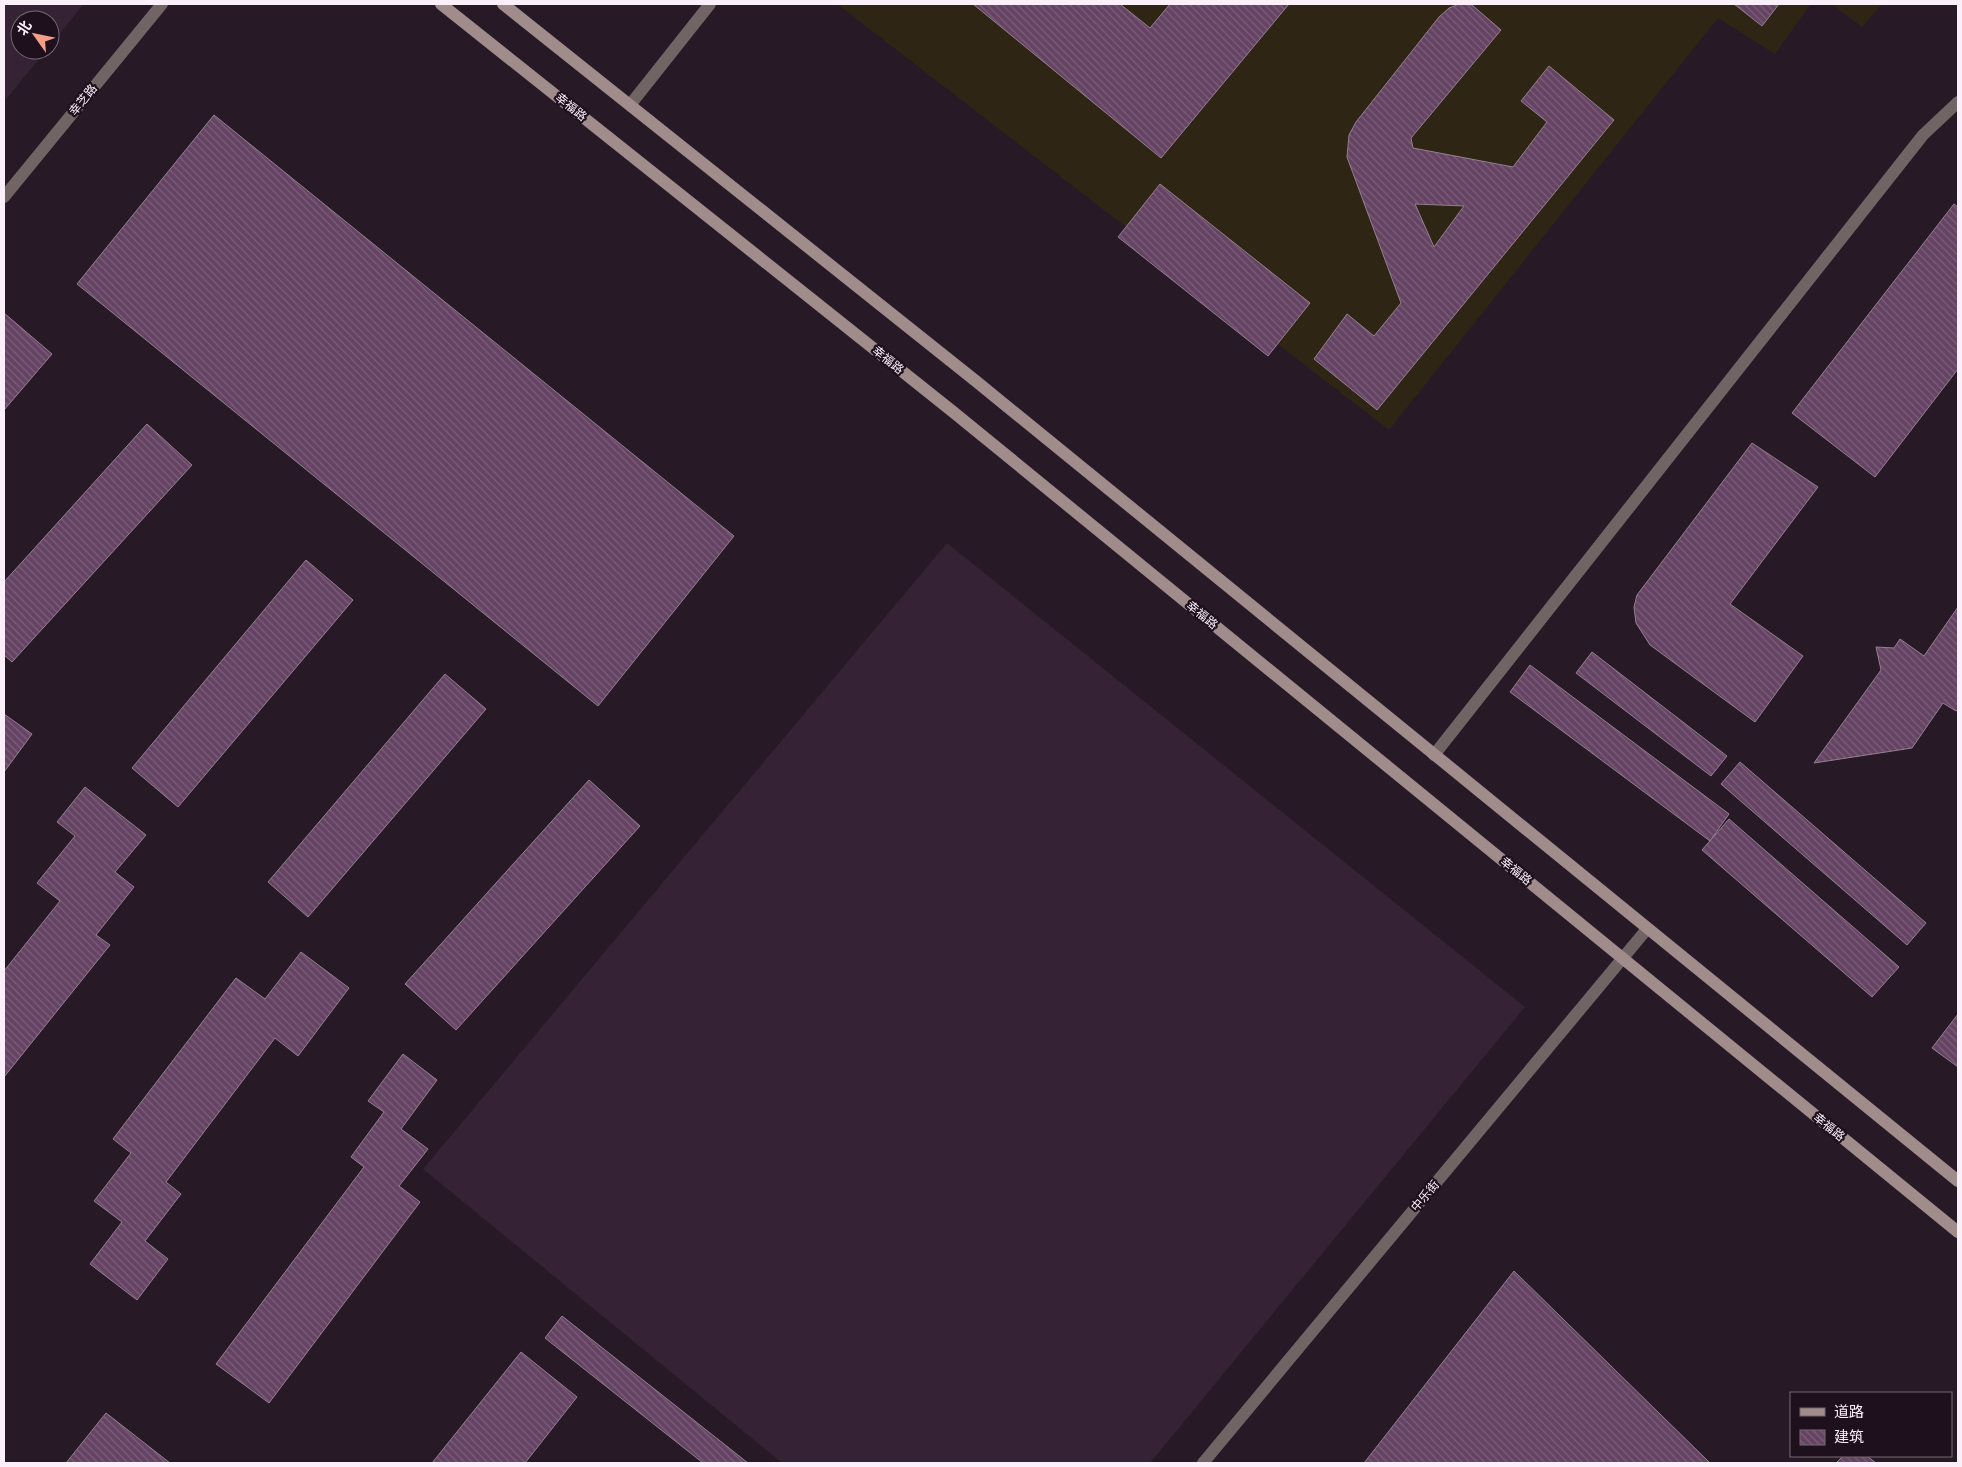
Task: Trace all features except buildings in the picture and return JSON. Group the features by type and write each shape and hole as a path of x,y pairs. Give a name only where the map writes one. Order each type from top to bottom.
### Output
{"main road":[{"name":"幸福路","path":"441,4 952,411 1958,1232"},
{"path":"503,4 977,382 1647,929 1958,1180"}],"street":[{"name":"幸芝路","path":"4,197 162,4"},
{"path":"630,105 710,4"},
{"path":"1434,755 1923,135 1958,102"},
{"name":"中乐街","path":"1204,1463 1647,929"}],"shaded area":[{"path":"4,4 84,4 60,33 60,10 10,10 10,60 38,60 4,102"},
{"path":"837,4 1811,4 1775,54 1718,18 1389,430"},
{"path":"1832,4 1882,4 1862,27"},
{"path":"947,543 1525,1007 1150,1463 782,1463 423,1169"}]}
